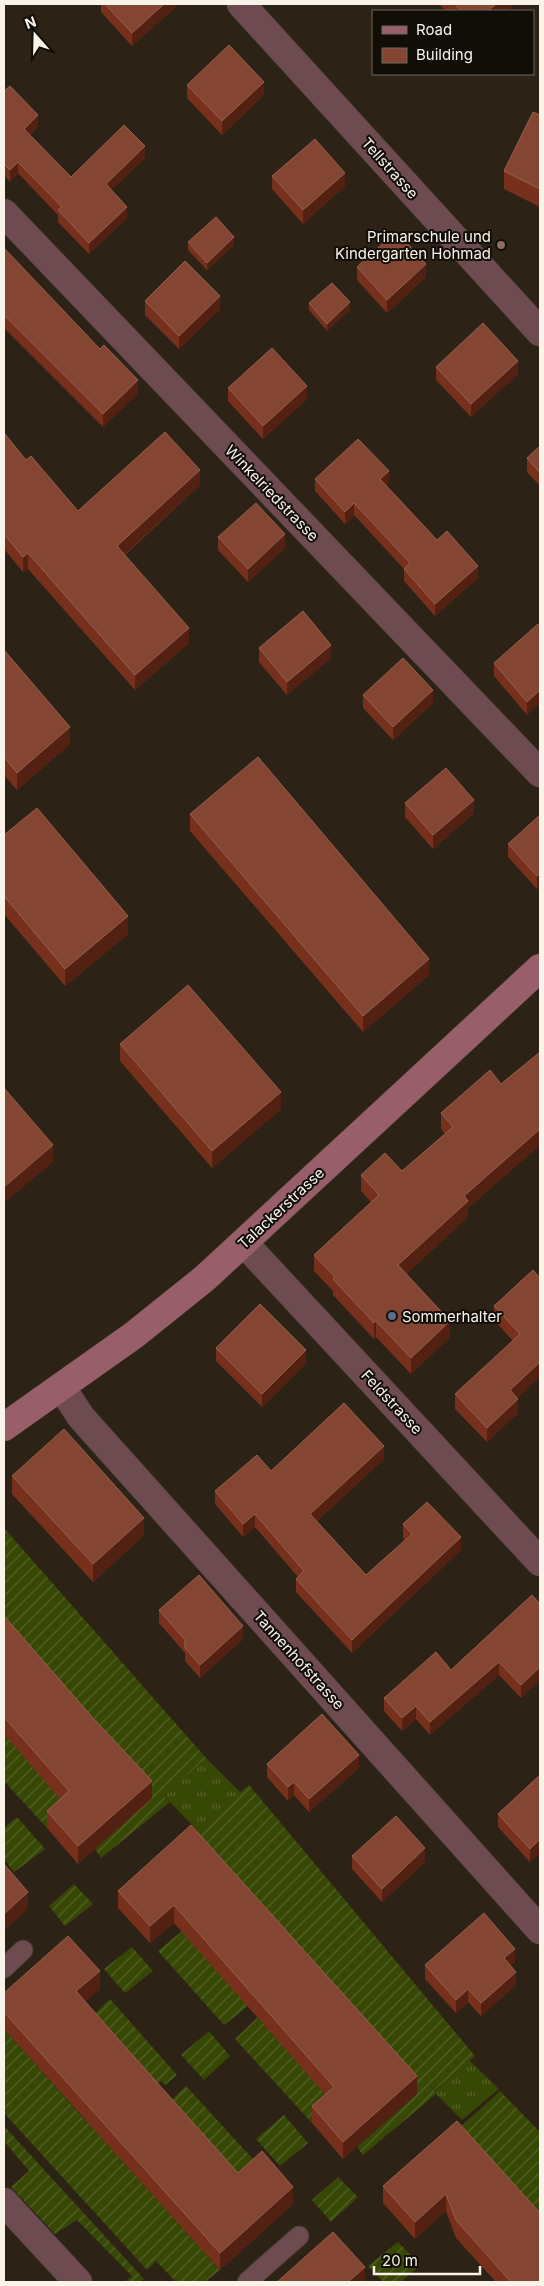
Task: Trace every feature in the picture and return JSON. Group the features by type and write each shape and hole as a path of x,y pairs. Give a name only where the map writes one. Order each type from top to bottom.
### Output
{"main road":[{"name":"Talackerstrasse","path":"4,1428 62,1388 157,1317 244,1243 540,968"}],"street":[{"name":"Tellstrasse","path":"241,4 540,332"},
{"name":"Winkelriedstrasse","path":"4,213 540,773"},
{"name":"Feldstrasse","path":"244,1243 540,1562"},
{"name":"Tannenhofstrasse","path":"62,1388 80,1417 540,1930"},
{"path":"4,2202 78,2282"}],"lane":[{"path":"4,1968 23,1950"},
{"path":"247,2282 299,2236"}],"green space":[{"path":"4,1528 206,1758 164,1796 170,1802 101,1858 95,1849 152,1798 4,1633"},
{"path":"4,1732 70,1807 47,1828 4,1781"},
{"path":"206,1758 241,1793 197,1830 164,1796"},
{"path":"249,1785 475,2056 434,2091 436,2094 363,2155 357,2147 417,2094 191,1843 197,1830"},
{"path":"17,1817 45,1849 14,1872 4,1859 4,1828"},
{"path":"74,1884 93,1904 65,1926 49,1906"},
{"path":"182,1931 248,2006 224,2025 158,1951"},
{"path":"132,1947 153,1971 125,1993 104,1969"},
{"path":"110,1999 177,2075 165,2085 161,2081 149,2091 87,2021"},
{"path":"258,2017 335,2103 312,2123 235,2039"},
{"path":"4,2029 85,2120 105,2134 102,2138 220,2270 205,2282 176,2282 156,2261 147,2270 4,2113"},
{"path":"209,2031 230,2056 204,2080 181,2055"},
{"path":"469,2060 499,2089 462,2120 434,2092"},
{"path":"186,2086 262,2169 238,2190 164,2107"},
{"path":"500,2091 540,2132 540,2231 454,2133"},
{"path":"284,2115 308,2143 280,2166 256,2139"},
{"path":"4,2126 144,2279 140,2282 125,2282 132,2276 77,2220 55,2234 11,2187 29,2171 4,2141"},
{"path":"338,2177 358,2197 331,2222 312,2200"},
{"path":"398,2242 420,2265 401,2282 383,2282 368,2266"}],"building":[{"path":"105,4 164,4 132,33"},
{"path":"455,4 496,4 489,10 460,10"},
{"path":"229,45 264,82 222,121 187,85"},
{"path":"10,86 38,115 24,129 71,177 124,125 145,146 106,184 127,207 89,243 58,210 62,207 18,162 10,170 4,164 4,91"},
{"path":"533,112 540,115 540,189 504,171"},
{"path":"315,139 345,173 303,210 272,176"},
{"path":"216,217 234,237 207,263 188,242"},
{"path":"396,231 426,264 387,300 357,267"},
{"path":"4,248 100,349 104,345 138,380 103,414 4,315"},
{"path":"185,261 220,296 179,336 145,301"},
{"path":"332,283 350,302 327,324 309,303"},
{"path":"483,323 518,361 471,404 436,367"},
{"path":"272,348 307,386 263,426 228,388"},
{"path":"165,432 200,470 117,546 189,628 135,675 28,553 23,557 4,534 4,433 26,460 31,456 78,511"},
{"path":"358,439 389,471 380,479 437,540 447,531 478,566 435,604 404,569 410,563 354,503 345,512 315,479"},
{"path":"540,446 540,473 527,458"},
{"path":"256,503 285,534 248,569 218,537"},
{"path":"303,611 331,645 287,682 259,648"},
{"path":"538,624 540,627 540,690 527,702 494,663"},
{"path":"4,650 70,727 17,773 4,757"},
{"path":"403,658 433,690 393,727 363,695"},
{"path":"258,757 429,959 363,1016 190,814"},
{"path":"446,768 474,800 433,835 405,803"},
{"path":"37,808 128,916 65,969 4,896 4,835"},
{"path":"540,815 540,873 537,876 508,844"},
{"path":"188,985 281,1092 212,1151 120,1044"},
{"path":"540,1052 540,1129 464,1196 468,1201 398,1265 450,1321 411,1358 376,1321 374,1323 333,1279 335,1277 314,1255 379,1195 361,1175 385,1153 402,1171 453,1127 441,1113 490,1070 501,1084"},
{"path":"4,1088 53,1145 4,1187"},
{"path":"533,1270 540,1278 540,1362 510,1390 518,1399 487,1428 455,1394 520,1334 494,1306"},
{"path":"260,1304 306,1350 262,1394 216,1348"},
{"path":"344,1403 384,1446 310,1514 366,1575 412,1534 403,1524 427,1502 461,1537 352,1640 296,1579 304,1571 255,1514 243,1524 215,1491 257,1455 271,1471"},
{"path":"64,1429 144,1518 93,1564 12,1476"},
{"path":"199,1575 243,1626 200,1665 185,1648 185,1640 159,1610"},
{"path":"532,1595 540,1604 540,1667 521,1685 499,1662 430,1722 416,1706 402,1718 384,1698 436,1652 451,1670"},
{"path":"4,1616 92,1717 152,1781 78,1846 47,1811 69,1791 4,1717"},
{"path":"322,1714 359,1755 309,1799 294,1782 288,1787 267,1764"},
{"path":"540,1775 540,1839 530,1849 498,1814"},
{"path":"396,1816 425,1848 382,1889 352,1856"},
{"path":"191,1825 417,2076 343,2142 312,2106 334,2087 174,1905 150,1926 118,1891"},
{"path":"4,1864 28,1892 4,1914"},
{"path":"484,1913 515,1949 504,1958 516,1972 481,2003 468,1989 456,2000 425,1965"},
{"path":"68,1936 100,1971 76,1991 238,2173 262,2151 293,2187 220,2253 4,2012 4,1993"},
{"path":"457,2121 540,2213 540,2282 511,2282 456,2220 446,2194 415,2222 383,2186"},
{"path":"333,2232 365,2267 348,2282 277,2282"}],"place":[{"name":"Primarschule und Kindergarten Hohmad","path":"501,245"},
{"name":"Sommerhalter","path":"392,1316"}]}
